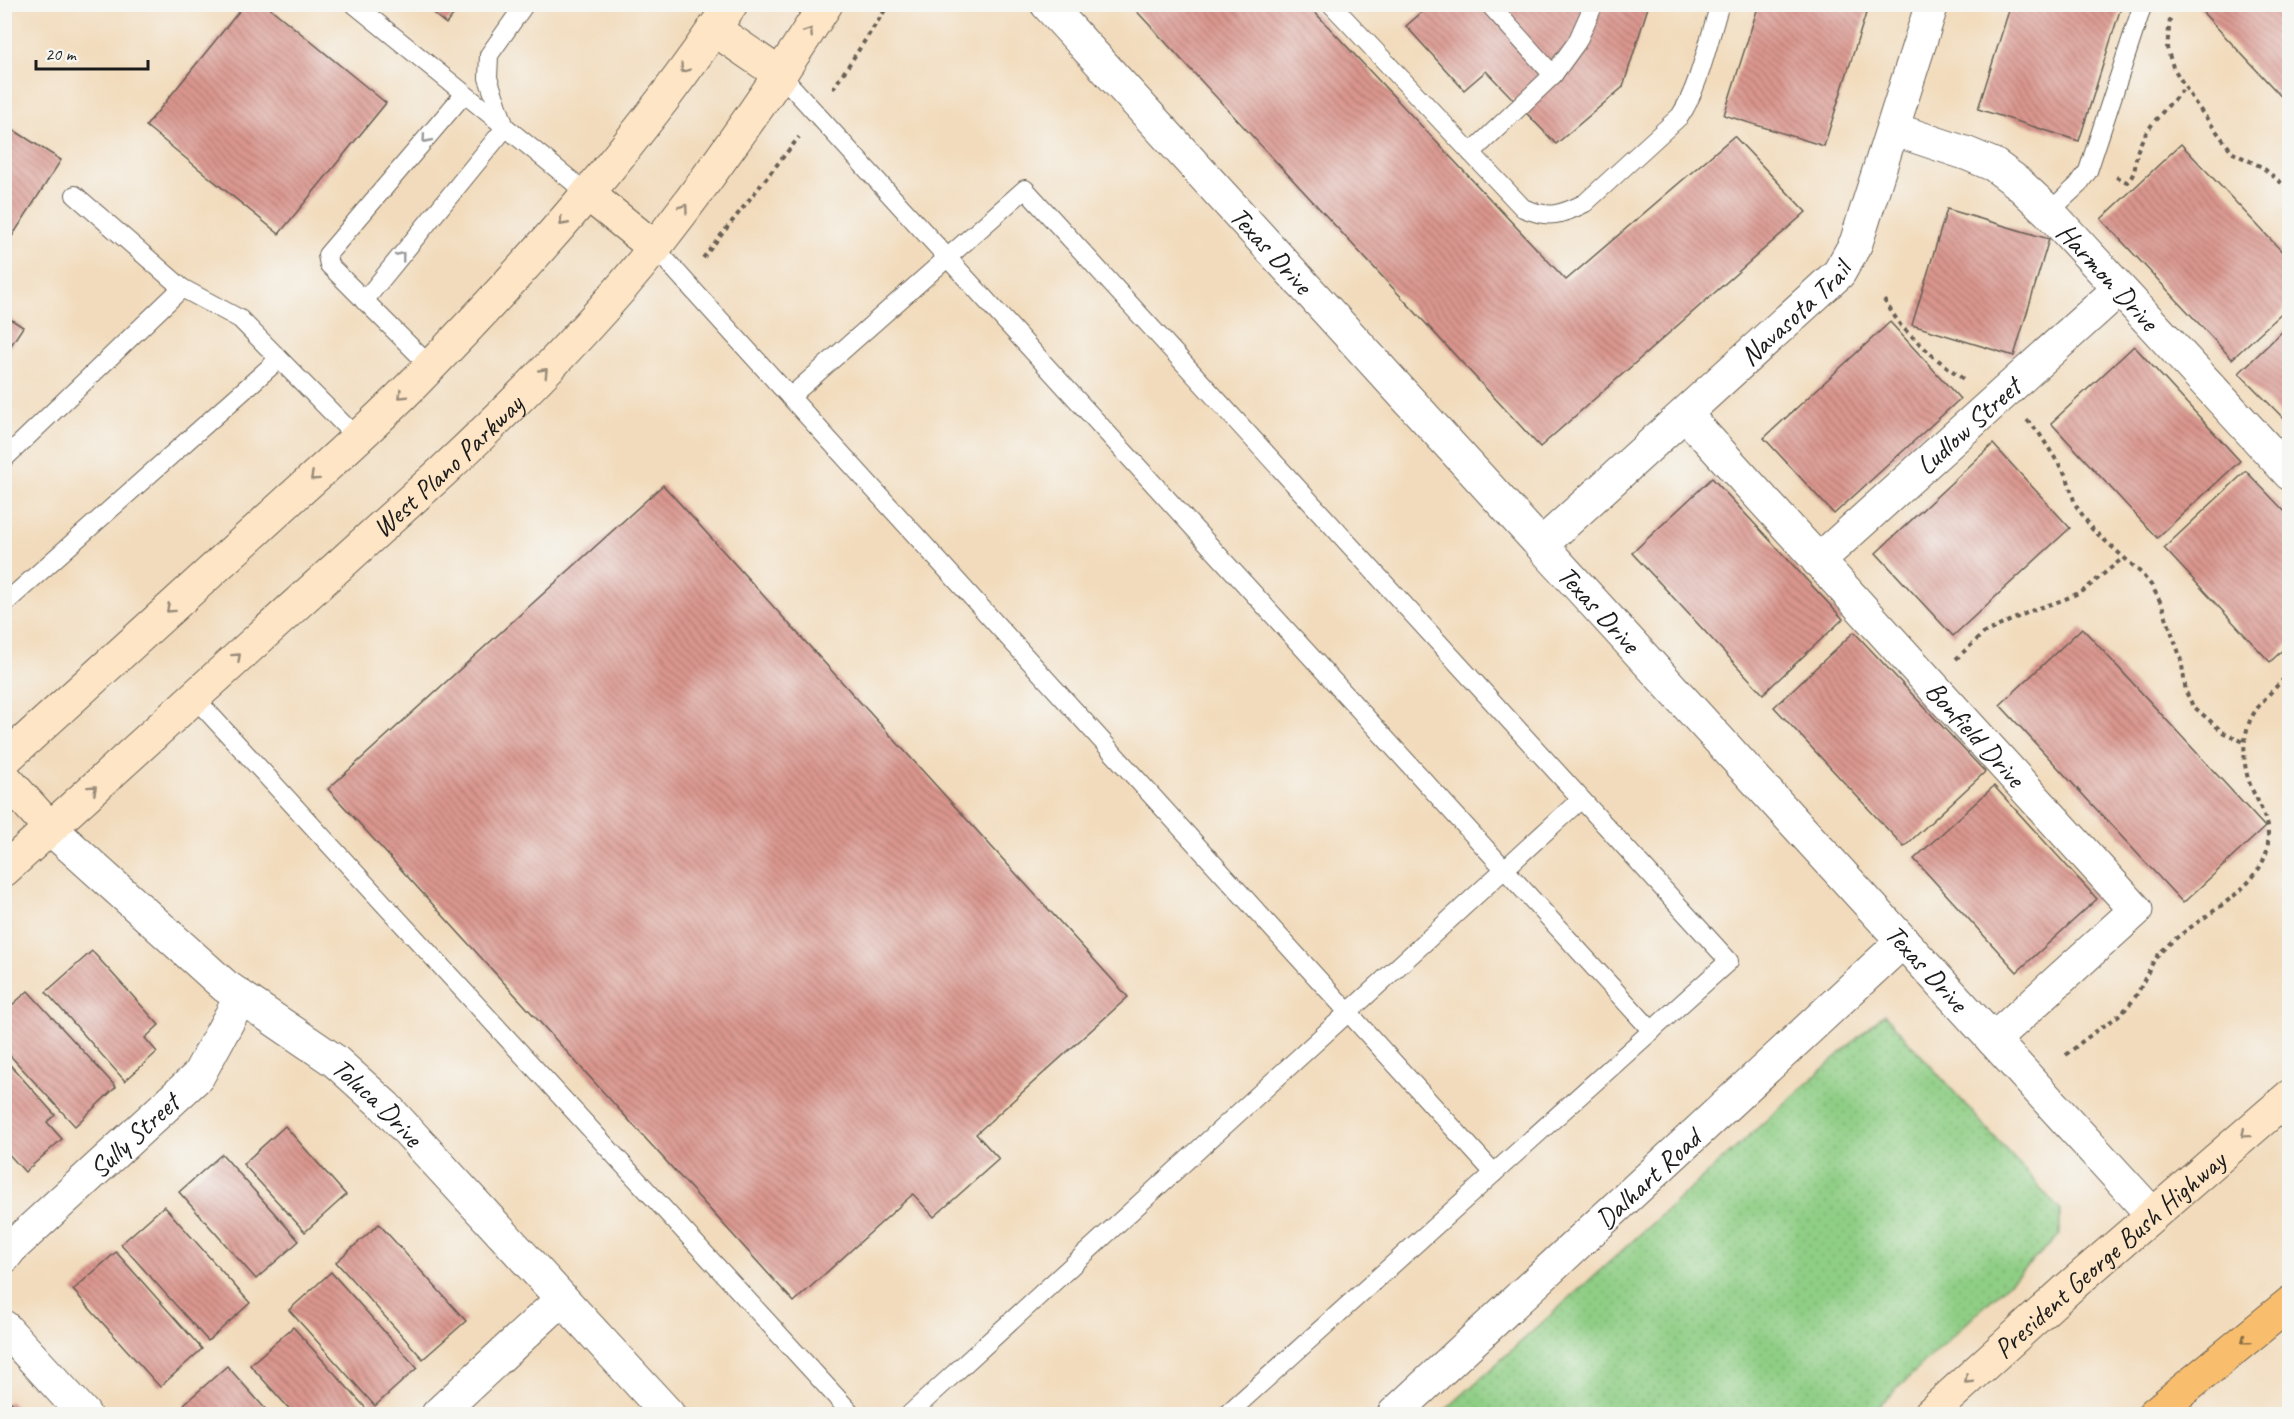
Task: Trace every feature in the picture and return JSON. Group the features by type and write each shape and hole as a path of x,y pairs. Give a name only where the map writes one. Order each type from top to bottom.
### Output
{"highway":[{"path":"2154,1414 2289,1303"}],"main road":[{"name":"West Plano Parkway","path":"4,870 500,418 568,347 655,248 781,75 826,4"},
{"path":"4,760 357,438 430,366 496,297 588,194 722,17 781,75"},
{"path":"588,194 655,248"},
{"path":"4,777 50,828"},
{"name":"President George Bush Highway","path":"1930,1414 2152,1214 2289,1096"}],"street":[{"name":"Texas Drive","path":"1047,4 2152,1214"},
{"name":"Navasota Trail","path":"1541,545 1839,273 1856,243 1932,4"},
{"name":"Harmon Drive","path":"1893,129 1959,150 1994,165 2017,182 2049,212 2289,474"},
{"name":"Ludlow Street","path":"1818,561 2119,289"},
{"name":"Bonfield Drive","path":"1685,414 2136,910 1993,1040"},
{"name":"Toluca Drive","path":"50,828 225,986 335,1061 385,1106 668,1414"},
{"name":"Dalhart Road","path":"1394,1414 1903,941"},
{"name":"Sully Street","path":"4,1257 11,1248 198,1076 242,997"},
{"path":"438,1414 562,1299"},
{"path":"4,1327 84,1414"}],"lane":[{"path":"354,4 588,194"},
{"path":"505,128 488,78 489,55 525,4"},
{"path":"1331,4 1523,208 1552,216 1585,203 1671,125 1686,106 1720,4"},
{"path":"1489,4 1553,75"},
{"path":"1471,153 1553,75 1577,42 1594,4"},
{"path":"2049,212 2078,185 2088,171 2143,4"},
{"path":"781,75 1652,1031"},
{"path":"430,366 329,265 327,255 464,94"},
{"path":"364,301 505,128"},
{"path":"790,397 1025,189 1729,962 1227,1414"},
{"path":"75,195 182,288 240,319 357,438"},
{"path":"655,248 1494,1173"},
{"path":"4,459 182,288"},
{"path":"4,604 279,359"},
{"path":"194,696 852,1414"},
{"path":"910,1414 1581,799"}],"path":[{"path":"829,94 889,4"},
{"path":"2172,11 2167,48 2173,67 2185,87 2216,132 2234,153 2262,167 2289,190"},
{"path":"2116,177 2127,182 2134,176 2138,148 2152,124 2185,87"},
{"path":"700,262 789,152"},
{"path":"1884,300 1901,326 1934,357 1974,387"},
{"path":"2019,413 2039,433 2067,477 2075,504 2092,529 2139,571 2152,586 2162,605 2181,658 2186,692 2193,706 2224,733 2246,743"},
{"path":"1953,661 1984,633 2033,610 2083,591 2123,558"},
{"path":"2066,1055 2130,1004 2158,955 2244,886 2257,872 2266,850 2268,832 2265,814 2254,795 2247,776 2244,755 2248,726 2256,712 2289,672"}],"green space":[{"path":"1884,1014 2060,1210 2060,1235 1870,1414 1441,1414"}],"building":[{"path":"245,4 265,4 386,103 279,234 146,126"},
{"path":"422,4 462,4 446,24"},
{"path":"1130,4 1307,4 1566,280 1734,136 1806,212 1540,447"},
{"path":"1427,4 1649,4 1623,87 1556,144 1486,71 1464,90 1406,26 1429,6"},
{"path":"1759,4 1869,4 1824,146 1724,115"},
{"path":"2011,4 2122,4 2079,141 1978,109"},
{"path":"2195,4 2290,4 2290,106"},
{"path":"4,124 61,160 4,249"},
{"path":"2181,144 2290,260 2290,305 2232,359 2101,219"},
{"path":"1947,209 2049,239 2014,356 1912,325"},
{"path":"4,315 23,327 4,356"},
{"path":"1890,322 1960,399 1834,514 1764,438"},
{"path":"2290,324 2290,425 2239,373"},
{"path":"2134,346 2240,461 2157,538 2051,423"},
{"path":"1993,444 2070,528 1953,636 1876,553"},
{"path":"2246,471 2290,517 2290,643 2270,662 2164,548"},
{"path":"1712,478 1843,619 1763,694 1632,553"},
{"path":"663,485 1128,997 976,1134 999,1159 934,1217 913,1194 794,1302 328,789"},
{"path":"2082,628 2265,827 2183,903 2000,705"},
{"path":"1854,632 1985,772 1904,847 1774,707"},
{"path":"1994,786 2097,899 2017,972 1914,859"},
{"path":"92,951 159,1025 145,1038 157,1052 125,1081 46,992"},
{"path":"28,991 116,1087 75,1126 4,1049 4,1012"},
{"path":"4,1058 55,1115 47,1122 62,1139 25,1172 4,1149"},
{"path":"285,1126 346,1195 305,1232 243,1164"},
{"path":"222,1154 299,1241 256,1279 179,1192"},
{"path":"164,1206 250,1303 208,1341 121,1244"},
{"path":"379,1224 466,1321 423,1359 336,1262"},
{"path":"116,1252 202,1349 160,1387 73,1290"},
{"path":"331,1272 417,1368 375,1406 289,1310"},
{"path":"293,1327 371,1414 294,1414 250,1365"},
{"path":"227,1366 270,1414 194,1414 184,1404"},
{"path":"10,1401 22,1414 4,1414 4,1405"},
{"path":"29,1407 36,1414 22,1414"}]}
